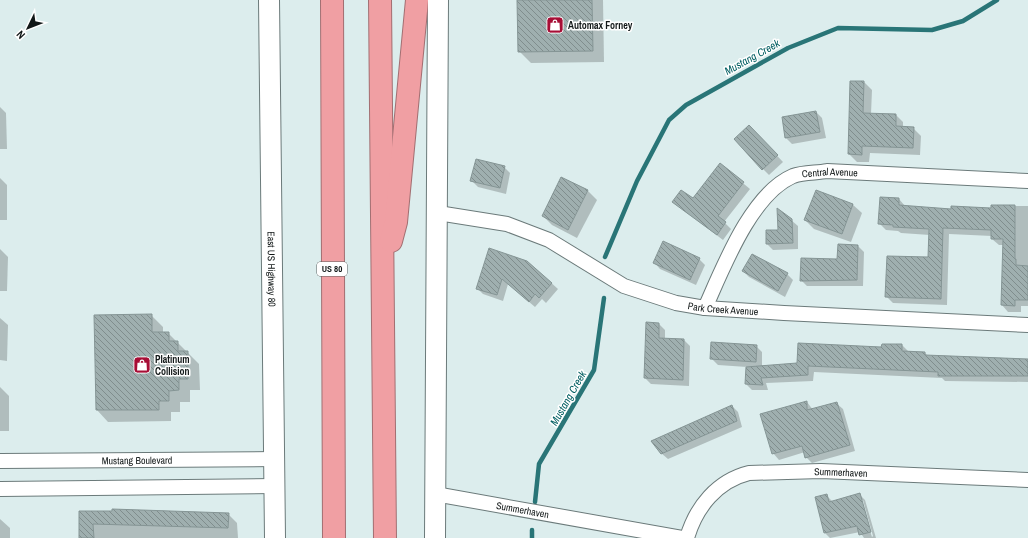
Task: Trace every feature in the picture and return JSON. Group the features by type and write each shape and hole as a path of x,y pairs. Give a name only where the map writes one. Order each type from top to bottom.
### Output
{"highway":[{"name":"US 80","path":"332,0 334,538"},
{"path":"380,0 385,538"},
{"path":"382,279 396,222 416,0"}],"main road":[{"name":"East US Highway 80","path":"269,0 275,538"},
{"path":"435,538 438,0"}],"street":[{"name":"Central Avenue","path":"705,308 732,249 752,214 782,182 795,175 827,171 1028,181"},
{"name":"Park Creek Avenue","path":"438,213 507,224 549,240 624,286 676,303 705,308 784,314 1028,325"},
{"name":"Mustang Boulevard","path":"0,461 275,459"},
{"name":"Summerhaven","path":"687,538 692,521 710,494 741,475 749,473 821,471 1028,480"},
{"path":"0,489 274,486"},
{"name":"Summerhaven","path":"435,494 614,532 682,538"}],"building":[{"name":"Automax Forney","path":"517,0 592,0 593,51 518,52"},
{"path":"850,81 864,81 863,113 896,114 896,126 914,127 913,148 862,146 862,155 848,154"},
{"path":"816,111 820,132 785,138 782,117"},
{"path":"749,125 778,155 762,170 734,139"},
{"path":"476,159 505,166 500,188 470,181"},
{"path":"720,163 744,182 718,216 726,222 717,235 672,202 681,190 693,198"},
{"path":"561,177 588,190 568,230 542,216"},
{"path":"816,190 853,204 842,234 804,220"},
{"path":"880,197 899,198 899,205 951,209 951,206 991,208 991,205 1015,205 1015,259 1016,265 1028,266 1028,300 1015,300 1015,306 1001,305 1003,239 991,239 991,230 943,228 941,299 885,297 887,256 928,257 929,229 893,227 893,225 878,224"},
{"path":"777,208 792,219 793,243 766,244 766,230 778,230"},
{"path":"663,241 700,258 690,280 653,263"},
{"path":"838,244 858,245 857,280 800,281 801,258 837,259"},
{"path":"489,248 527,261 552,283 539,298 535,294 529,302 502,279 497,295 476,289"},
{"path":"752,254 788,273 778,291 742,271"},
{"name":"Platinum Collision","path":"152,314 152,332 169,332 169,341 178,341 178,351 188,351 188,379 179,379 179,390 169,391 169,401 159,401 159,410 96,410 94,315"},
{"path":"646,322 659,323 659,338 684,339 683,380 644,378"},
{"path":"711,342 757,345 756,362 710,359"},
{"path":"798,343 881,347 882,344 902,344 902,351 925,352 925,355 1028,359 1028,376 938,376 938,372 808,366 808,375 761,378 763,385 745,384 746,367 797,363"},
{"path":"807,401 807,410 837,402 850,445 805,458 802,446 772,454 760,414"},
{"path":"732,405 737,421 661,454 651,441"},
{"path":"860,493 871,532 859,535 857,526 824,533 815,497 827,494 829,502"},
{"path":"112,509 229,513 228,528 93,524 94,538 79,538 79,511 112,511"}],"waterway":[{"name":"Mustang Creek","path":"605,257 637,181 669,120 686,105 788,48 838,28 932,30 963,21 997,0"},
{"name":"Mustang Creek","path":"535,502 539,464 594,370 604,298"},
{"name":"Mustang Creek","path":"532,530 532,538"}],"place":[{"name":"Automax Forney","path":"555,25"},
{"name":"Platinum Collision","path":"142,365"}]}
